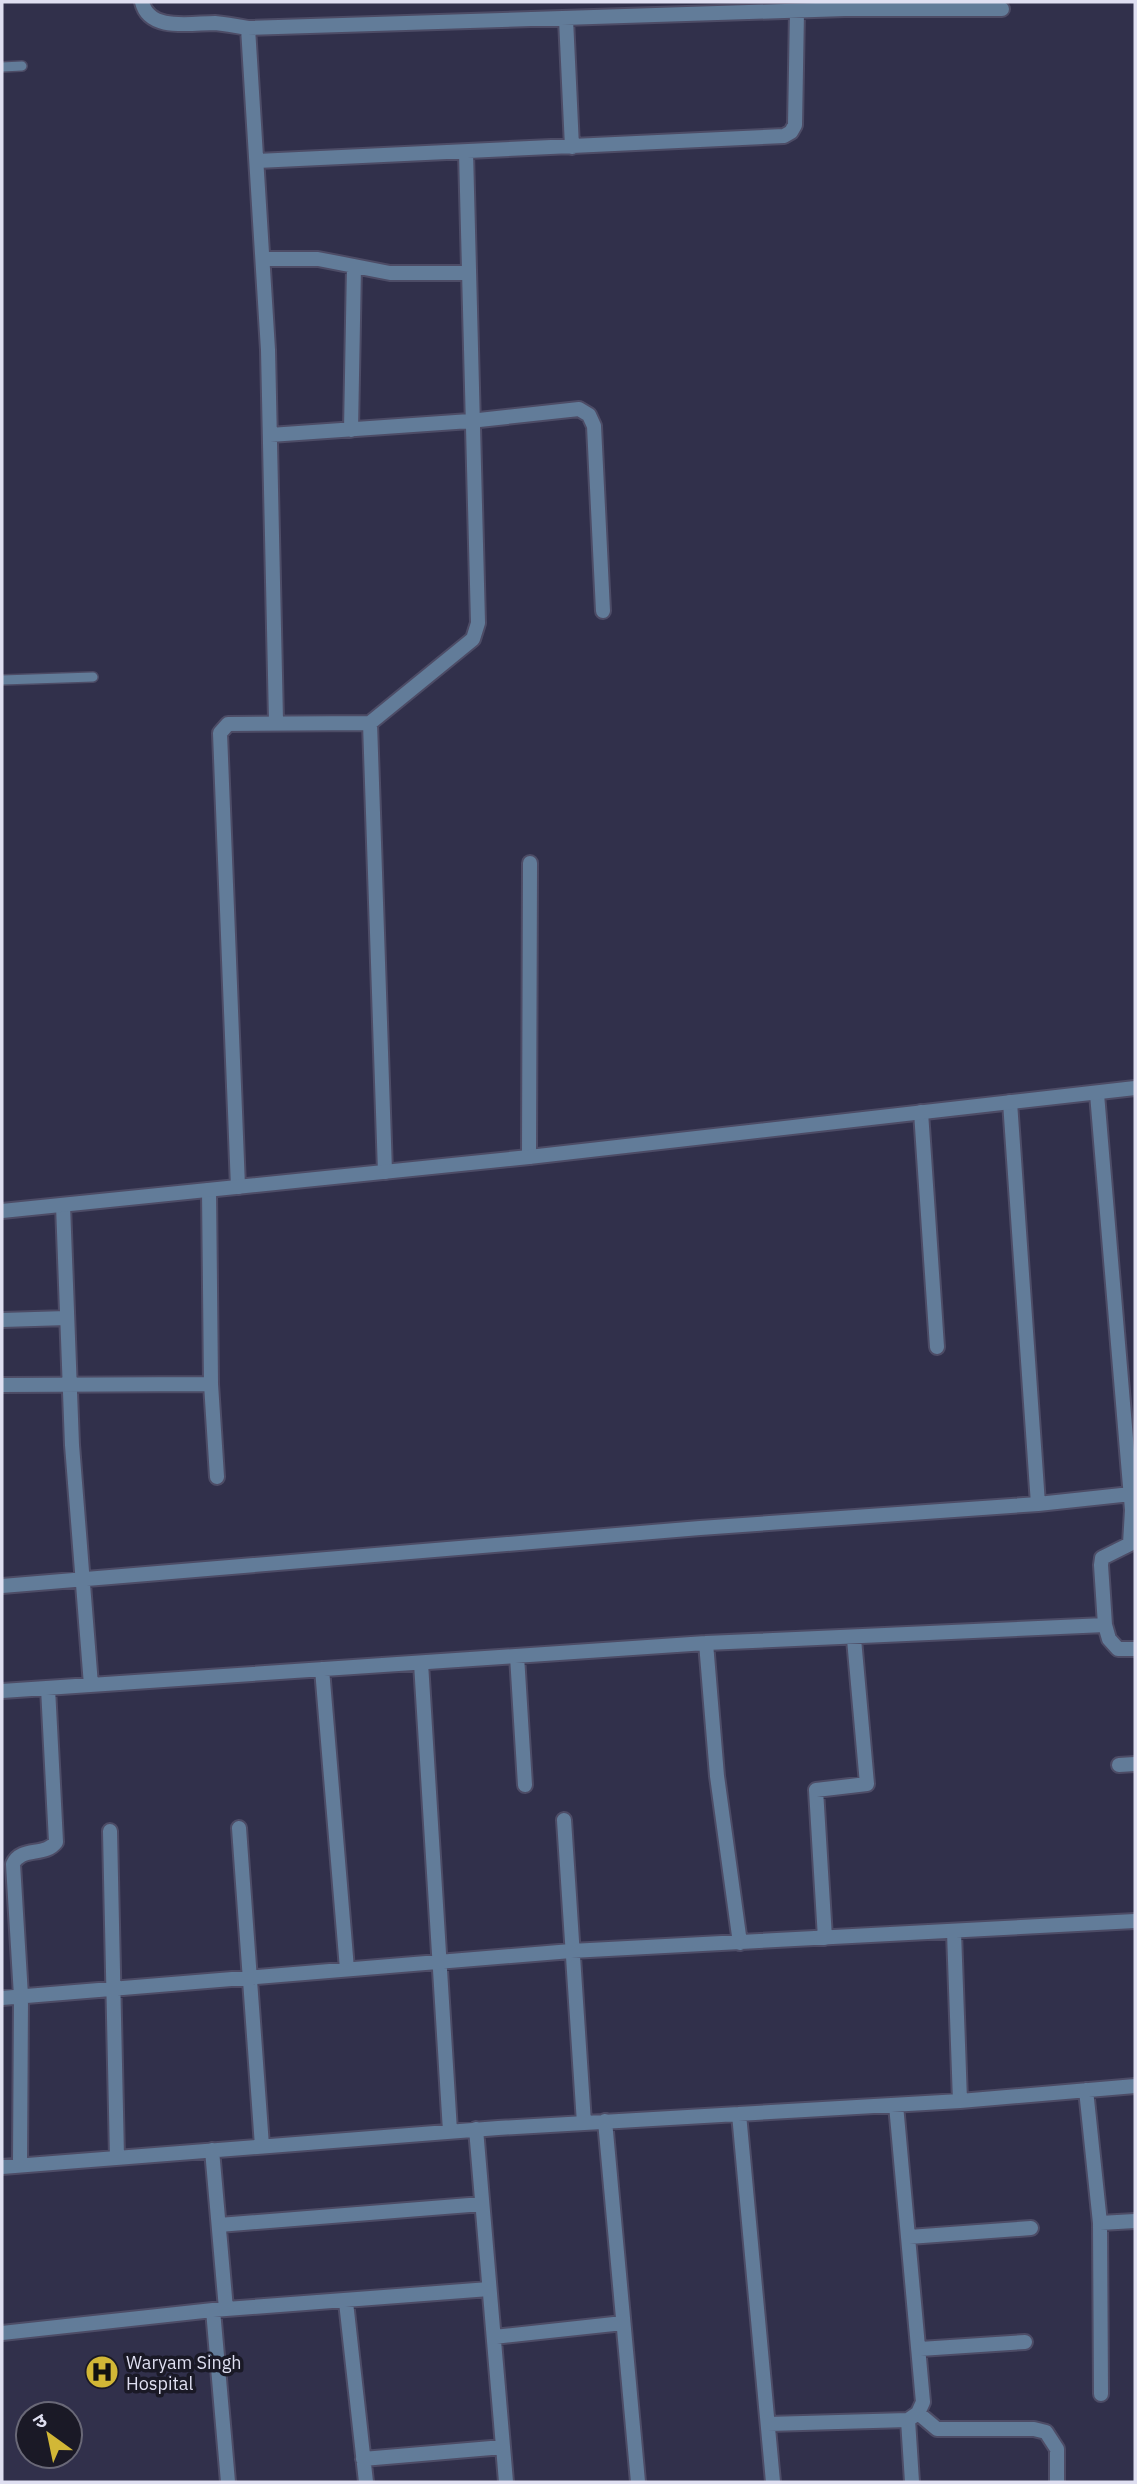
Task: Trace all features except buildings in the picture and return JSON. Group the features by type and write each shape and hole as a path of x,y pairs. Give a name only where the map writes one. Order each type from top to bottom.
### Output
{"street":[{"path":"142,2 152,18 166,24 216,23 248,29 566,19 777,7 797,11 1002,9"},
{"path":"257,160 784,136 791,132 794,125 797,11"},
{"path":"566,19 572,147"},
{"path":"248,29 271,435 276,721"},
{"path":"238,1187 220,733 228,724 276,721 370,723 473,639 478,623 470,421 466,152"},
{"path":"263,259 318,259 390,273 468,273"},
{"path":"351,430 354,266"},
{"path":"271,435 470,421 579,409 589,415 594,426 603,611"},
{"path":"370,723 385,1172"},
{"path":"529,1157 530,863"},
{"path":"2,1212 529,1157 1135,1088"},
{"path":"1097,1094 1131,1494 1130,1544 1102,1558 1105,1625 1112,1646 1118,1649 1135,1649"},
{"path":"1010,1102 1038,1504"},
{"path":"921,1112 937,1347"},
{"path":"209,1190 211,1384 217,1477"},
{"path":"63,1205 81,1580 91,1685"},
{"path":"2,1320 67,1318"},
{"path":"2,1385 211,1384"},
{"path":"2,1586 700,1528 1038,1504 1131,1494"},
{"path":"2,1691 706,1643 854,1639 1105,1625"},
{"path":"825,1938 816,1790 867,1784 854,1639"},
{"path":"706,1643 716,1776 740,1943"},
{"path":"517,1656 525,1785"},
{"path":"421,1663 450,2131"},
{"path":"322,1670 347,1969"},
{"path":"20,2165 21,1996 13,1864 23,1853 46,1850 56,1842 48,1688"},
{"path":"1119,1765 1135,1764"},
{"path":"564,1820 584,2123"},
{"path":"239,1828 262,2146"},
{"path":"110,1830 117,2158"},
{"path":"2,1998 571,1951 954,1933 1135,1921"},
{"path":"954,1933 960,2101"},
{"path":"2,2167 475,2129 960,2101 1135,2086"},
{"path":"1086,2090 1100,2224 1101,2394"},
{"path":"897,2105 923,2402 913,2416 912,2482"},
{"path":"739,2114 773,2482"},
{"path":"605,2122 638,2482"},
{"path":"475,2129 506,2482"},
{"path":"212,2150 219,2225 228,2482"},
{"path":"219,2225 482,2204"},
{"path":"1100,2224 1135,2221"},
{"path":"909,2237 1031,2228"},
{"path":"2,2333 220,2309 346,2302 489,2289"},
{"path":"346,2302 366,2482"},
{"path":"494,2337 624,2323"},
{"path":"920,2349 1025,2342"},
{"path":"768,2424 913,2416 937,2429 1034,2429 1046,2432 1057,2449 1058,2482"},
{"path":"363,2459 503,2447"}],"lane":[{"path":"2,67 22,66"},
{"path":"2,680 93,677"}],"place":[{"name":"Waryam Singh Hospital","path":"102,2372"}]}
